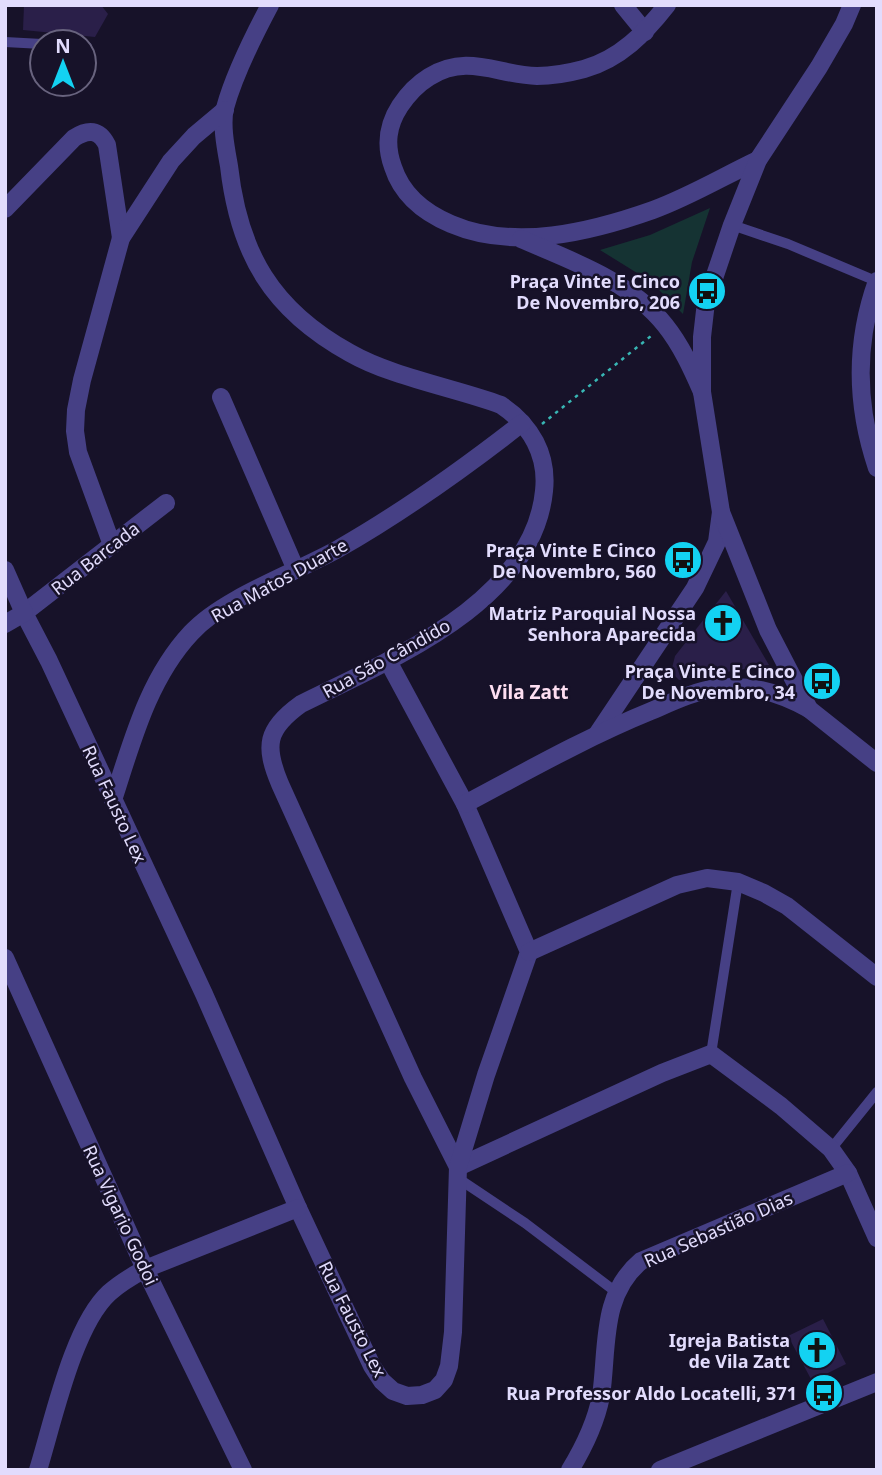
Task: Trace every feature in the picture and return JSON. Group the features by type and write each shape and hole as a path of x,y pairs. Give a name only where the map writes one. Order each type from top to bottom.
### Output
{"street":[{"path":"270,5 225,110 231,189 246,239 261,274 295,316 351,354 501,405 526,428"},
{"path":"623,5 645,32"},
{"path":"667,5 645,32 628,47 587,68 563,74 536,76 482,66 452,66 419,84 407,94 390,125 389,153 398,178 420,206 437,218 459,228 483,234 522,239 575,231 655,209 758,160"},
{"path":"809,709 768,630 722,512 702,392 702,337 706,302 758,160 819,67 852,5"},
{"path":"112,545 88,484 75,431 82,380 121,238 171,161 194,136 225,110"},
{"path":"5,209 74,138 91,130 104,138 107,145 121,238"},
{"path":"522,239 618,284 646,304 664,324 688,361 702,392"},
{"path":"877,281 867,317 860,367 862,406 877,468"},
{"path":"221,397 296,570"},
{"name":"Rua Matos Duarte","path":"113,800 144,707 168,661 192,632 217,612 381,524 526,428"},
{"name":"Rua São Cândido","path":"458,1173 285,797 269,754 272,734 289,713 301,704 388,661 459,617 498,584 526,550 538,525 545,480 543,460 526,428"},
{"name":"Rua Barcada","path":"5,624 24,613 166,503"},
{"path":"598,733 695,588 717,542 722,512"},
{"name":"Rua Fausto Lex","path":"5,570 204,994 298,1208 372,1366 393,1391 407,1396 422,1395 435,1390 444,1380 452,1349 458,1173 486,1075 529,952"},
{"path":"388,661 465,804 529,952 677,885 707,878 738,883 787,906 877,977"},
{"path":"465,804 598,733 715,688 740,687 789,697 809,709 877,763"},
{"name":"Rua Vigario Godoi","path":"5,958 145,1269 243,1470"},
{"path":"458,1173 662,1073 711,1054 781,1106 831,1149 848,1173 877,1238"},
{"name":"Rua Sebastião Dias","path":"570,1470 593,1424 600,1397 605,1347 616,1292 623,1279 641,1261 848,1173"},
{"path":"38,1470 76,1345 93,1312 116,1287 145,1269 298,1208"},
{"path":"660,1470 877,1381"}],"lane":[{"path":"5,41 28,43"},
{"path":"732,225 788,244 877,281"},
{"path":"711,1054 738,883"},
{"path":"831,1149 877,1092"},
{"path":"458,1173 616,1292"}],"path":[{"path":"526,428 664,324"}],"green space":[{"path":"710,208 692,262 683,314 650,281 600,250 650,235"}],"building":[{"path":"24,5 101,5 108,14 98,32 98,28 23,30"},
{"name":"Matriz Paroquial Nossa Senhora Aparecida","path":"726,591 769,665 679,680 671,672 675,656"},
{"name":"Igreja Batista de Vila Zatt","path":"823,1319 846,1364 812,1381 788,1336"}],"place":[{"name":"Praça Vinte E Cinco De Novembro, 206","path":"707,291"},
{"name":"Praça Vinte E Cinco De Novembro, 560","path":"683,560"},
{"name":"Matriz Paroquial Nossa Senhora Aparecida","path":"723,623"},
{"name":"Praça Vinte E Cinco De Novembro, 34","path":"822,681"},
{"name":"Igreja Batista de Vila Zatt","path":"817,1350"},
{"name":"Rua Professor Aldo Locatelli, 371","path":"824,1393"}],"district":[{"name":"Vila Zatt","path":"529,692"}]}
